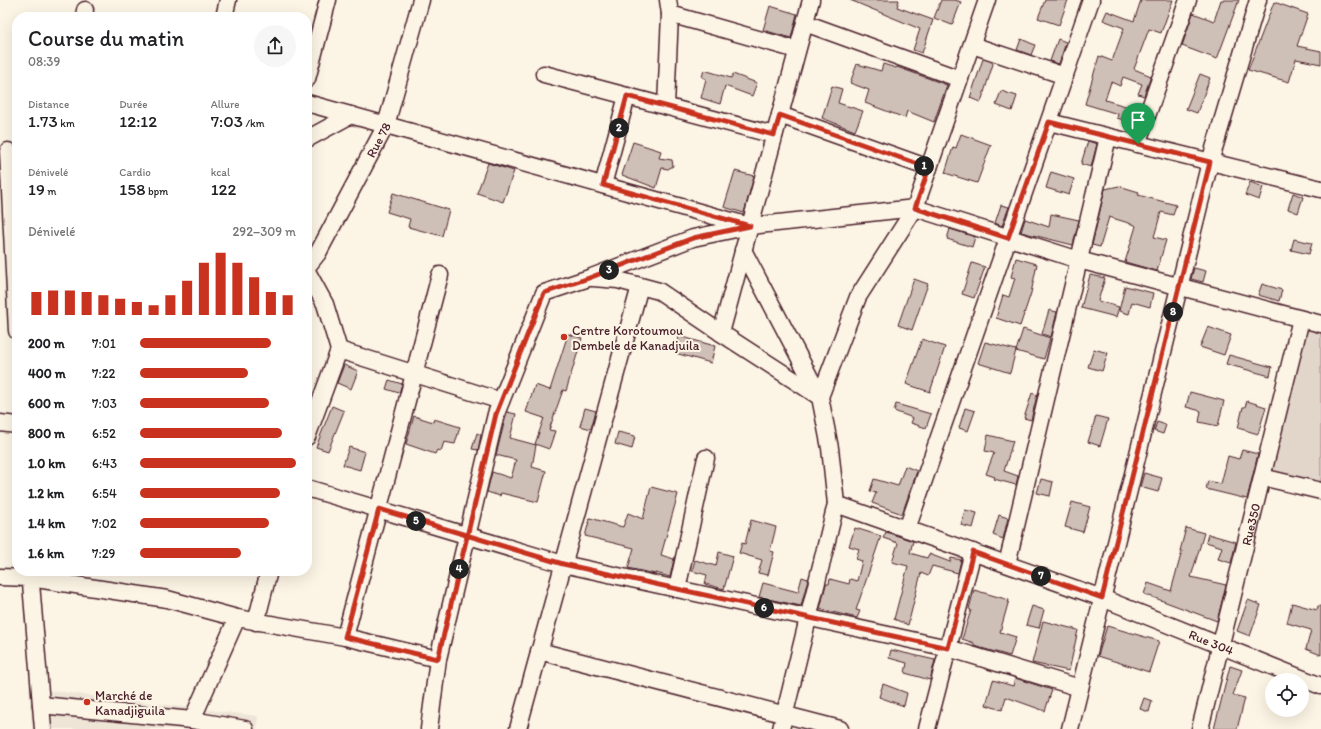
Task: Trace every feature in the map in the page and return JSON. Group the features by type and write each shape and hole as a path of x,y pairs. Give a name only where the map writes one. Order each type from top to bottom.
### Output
{"street":[{"path":"225,12 228,0"},
{"path":"312,60 328,0"},
{"name":"Rue 78","path":"312,261 318,253 386,125 421,0"},
{"path":"721,333 811,0"},
{"path":"820,397 858,297 915,208 987,0"},
{"path":"907,529 1091,0"},
{"path":"1138,144 1188,0"},
{"path":"1070,729 1210,162 1258,0"},
{"path":"666,106 669,7 797,50"},
{"path":"804,23 960,79"},
{"path":"972,45 1065,76"},
{"path":"544,74 774,135"},
{"path":"603,185 627,96"},
{"path":"312,104 750,226"},
{"path":"312,137 351,115"},
{"path":"780,115 929,168"},
{"path":"1049,122 1321,189"},
{"path":"1007,564 1108,137"},
{"path":"8,150 6,239 12,289"},
{"path":"429,729 438,659 496,414 544,293 589,278 693,238 750,226 915,208 1079,260 1321,324"},
{"path":"743,250 820,397 830,448 836,504 783,722"},
{"path":"345,637 440,275"},
{"path":"589,278 618,280 659,292 671,298 721,333 820,397"},
{"path":"312,280 325,304 339,350 312,423"},
{"path":"518,729 640,286"},
{"name":"Rue350","path":"1200,729 1301,319"},
{"path":"339,350 501,401"},
{"path":"0,424 12,425"},
{"path":"677,589 706,458"},
{"path":"1262,477 1321,491"},
{"path":"312,489 563,564 948,648 1080,688"},
{"name":"Rue 304","path":"836,504 1102,598 1321,686"},
{"path":"927,729 973,552"},
{"path":"0,577 12,576"},
{"path":"30,576 43,729"},
{"path":"41,576 167,599 237,618 345,637 438,659"},
{"path":"256,622 267,576"},
{"path":"192,720 237,618"},
{"path":"539,651 783,722 840,729"},
{"path":"41,705 192,720 245,729"}],"shaded area":[{"path":"1305,327 1321,331 1321,483 1270,471"},
{"name":"Marché de Kanadjiguila","path":"29,688 258,716 257,729 32,729"}],"building":[{"path":"850,0 899,0 897,7 933,20 922,53 913,50 920,29"},
{"path":"941,0 955,0 961,2 952,25 934,18"},
{"path":"1045,0 1068,0 1059,25 1038,18"},
{"path":"1141,0 1173,0 1161,33 1149,29 1134,69 1151,76 1144,96 1138,94 1142,84 1123,77 1120,86 1111,82 1105,100 1139,110 1134,123 1117,118 1118,114 1085,104 1099,56 1112,61 1124,28 1103,20 1107,11 1134,21"},
{"path":"1221,0 1239,0 1217,59 1182,46 1193,13 1214,21"},
{"path":"1274,2 1308,14 1297,46 1321,51 1321,64 1296,59 1289,82 1248,70"},
{"path":"770,6 797,14 791,38 763,30"},
{"path":"1021,39 1035,45 1031,55 1017,50"},
{"path":"1058,39 1066,42 1059,64 1050,61"},
{"path":"983,59 992,62 993,64 981,102 970,98"},
{"path":"857,64 881,71 883,64 897,67 947,85 934,122 907,111 905,118 865,103 869,90 850,83"},
{"path":"704,70 731,78 733,74 757,83 752,96 725,86 720,104 701,98 706,79 702,77"},
{"path":"1200,74 1210,78 1197,113 1186,109"},
{"path":"832,86 842,89 838,103 863,111 855,131 822,118"},
{"path":"1001,91 1017,96 1012,111 996,105"},
{"path":"961,134 991,145 977,183 945,173 953,147 956,148"},
{"path":"1088,141 1097,144 1091,167 1081,164"},
{"path":"633,142 661,151 659,158 672,160 673,166 668,169 662,168 656,188 622,175"},
{"path":"488,163 514,171 503,202 477,193"},
{"path":"735,171 754,176 744,213 724,207"},
{"path":"1051,172 1074,179 1069,195 1046,188"},
{"path":"1250,182 1263,187 1259,200 1245,195"},
{"path":"1119,186 1139,192 1138,195 1176,205 1173,215 1161,212 1154,237 1166,240 1157,271 1125,262 1136,226 1135,225 1109,217 1100,247 1092,245 1105,189"},
{"path":"393,193 449,210 442,236 408,227 410,219 387,212"},
{"path":"1293,193 1303,197 1298,213 1288,209"},
{"path":"1001,205 1009,207 1002,226 995,223"},
{"path":"1051,214 1079,220 1073,245 1021,232 1025,219 1049,227"},
{"path":"950,229 975,237 972,247 947,239"},
{"path":"1294,239 1312,243 1309,254 1291,250"},
{"path":"1016,258 1037,264 1031,293 1020,326 996,318 1003,295 1009,297 1015,278 1011,277"},
{"path":"972,263 985,267 974,298 962,294"},
{"path":"1194,268 1206,271 1203,282 1191,279"},
{"path":"1090,275 1105,278 1098,301 1119,307 1116,317 1081,308"},
{"path":"914,279 928,284 912,330 898,325"},
{"path":"1262,284 1282,290 1279,301 1258,295"},
{"path":"1125,286 1153,293 1150,307 1132,302 1129,314 1119,311"},
{"path":"1049,310 1057,312 1051,337 1042,334"},
{"path":"1208,327 1231,335 1224,355 1200,347"},
{"path":"1023,329 1050,338 1044,359 1016,351"},
{"path":"568,334 582,338 566,391 563,390 549,430 555,431 549,449 535,444 544,418 526,412 535,385 550,390"},
{"path":"679,336 715,346 711,363 675,353"},
{"path":"922,339 945,347 930,392 906,384"},
{"path":"985,342 1016,350 1010,373 978,363"},
{"path":"1094,349 1108,353 1102,371 1088,367"},
{"path":"1229,355 1272,367 1270,376 1226,364"},
{"path":"344,365 358,371 351,389 337,383"},
{"path":"389,380 402,384 399,393 386,389"},
{"path":"1190,392 1224,401 1218,426 1199,422 1201,411 1186,407"},
{"path":"1032,393 1037,395 1031,420 1024,418"},
{"path":"1247,401 1266,407 1258,434 1238,428 1243,407 1245,407"},
{"path":"896,404 931,414 926,428 911,423 913,418 894,411"},
{"path":"332,406 344,411 328,451 316,447"},
{"path":"585,408 596,411 591,429 580,426"},
{"path":"965,408 975,411 968,431 959,428"},
{"path":"507,412 516,414 510,438 536,445 532,467 546,471 538,502 501,493 500,496 487,492 492,472 511,478 516,460 496,455"},
{"path":"414,416 433,422 434,419 460,427 455,444 444,442 441,451 437,450 435,454 406,444"},
{"path":"1096,416 1108,419 1100,446 1088,442"},
{"path":"1157,422 1166,425 1163,434 1154,431"},
{"path":"618,432 635,436 632,449 615,444"},
{"path":"477,433 481,435 478,450 472,449"},
{"path":"988,435 1013,441 1004,471 1018,476 1016,485 994,479 995,477 986,474 994,453 985,451"},
{"path":"349,447 365,452 360,470 343,465"},
{"path":"1242,450 1258,454 1247,499 1206,489 1208,481 1221,484 1228,456 1239,459"},
{"path":"905,466 917,471 902,514 872,503 876,493 870,491 874,479 898,486"},
{"path":"1144,473 1162,478 1158,492 1140,487"},
{"path":"1041,479 1053,482 1050,496 1037,493"},
{"path":"651,487 678,494 661,555 674,559 670,577 628,568 634,548 585,536 590,518 623,527 628,513 643,519"},
{"path":"1072,502 1090,507 1083,532 1065,527"},
{"path":"965,510 977,513 973,528 961,525"},
{"path":"999,515 1008,518 1003,539 993,535"},
{"path":"751,520 776,527 770,551 774,552 768,575 758,573 762,560 739,553 742,543 745,544"},
{"path":"855,528 881,536 856,610 860,611 857,618 820,609 826,584 829,584 830,579 849,584 850,579 857,581 862,561 856,559 859,549 849,546"},
{"path":"1186,528 1204,533 1191,577 1226,585 1217,621 1144,594 1148,583 1171,591 1182,551 1180,551"},
{"path":"886,532 913,541 910,553 927,558 929,554 950,562 951,558 961,560 958,573 932,566 928,576 921,573 908,625 894,619 908,566 892,562 898,543 883,538"},
{"path":"1208,534 1236,542 1231,563 1218,559 1222,547 1206,542"},
{"path":"719,552 733,556 724,589 705,584 707,575 692,571 695,560 716,566"},
{"path":"802,577 808,579 801,606 759,597 763,583 798,592"},
{"path":"974,590 1009,600 1000,632 1016,637 1010,656 974,646 974,643 962,639 971,610 969,609"},
{"path":"1248,600 1261,605 1250,636 1237,631"},
{"path":"1292,603 1317,610 1318,606 1321,606 1321,655 1306,649 1311,630 1287,623"},
{"path":"1032,606 1044,610 1039,628 1026,625"},
{"path":"1043,621 1078,630 1069,671 1032,663"},
{"path":"1107,626 1159,641 1149,672 1098,656"},
{"path":"891,650 935,660 930,680 905,673 907,663 889,658"},
{"path":"1230,666 1242,670 1233,695 1245,698 1237,729 1214,729"},
{"path":"1015,678 1052,690 1045,711 1006,697 1002,710 986,705 993,680 1013,686"},
{"path":"883,684 907,693 904,706 879,697"},
{"path":"1144,698 1152,701 1149,712 1140,709"}],"place":[{"name":"Centre Korotoumou Dembele de Kanadjuila","path":"564,337"},
{"name":"Marché de Kanadjiguila","path":"87,702"}],"route":[{"path":"1138,144 1049,122 1008,238 915,208 929,168 780,115 774,135 627,96 603,185 750,226 693,238 589,278 544,293 496,414 467,536 458,577 438,659 345,637 379,509 467,536 563,564 948,648 973,552 1102,598 1210,162 1138,144"}]}
